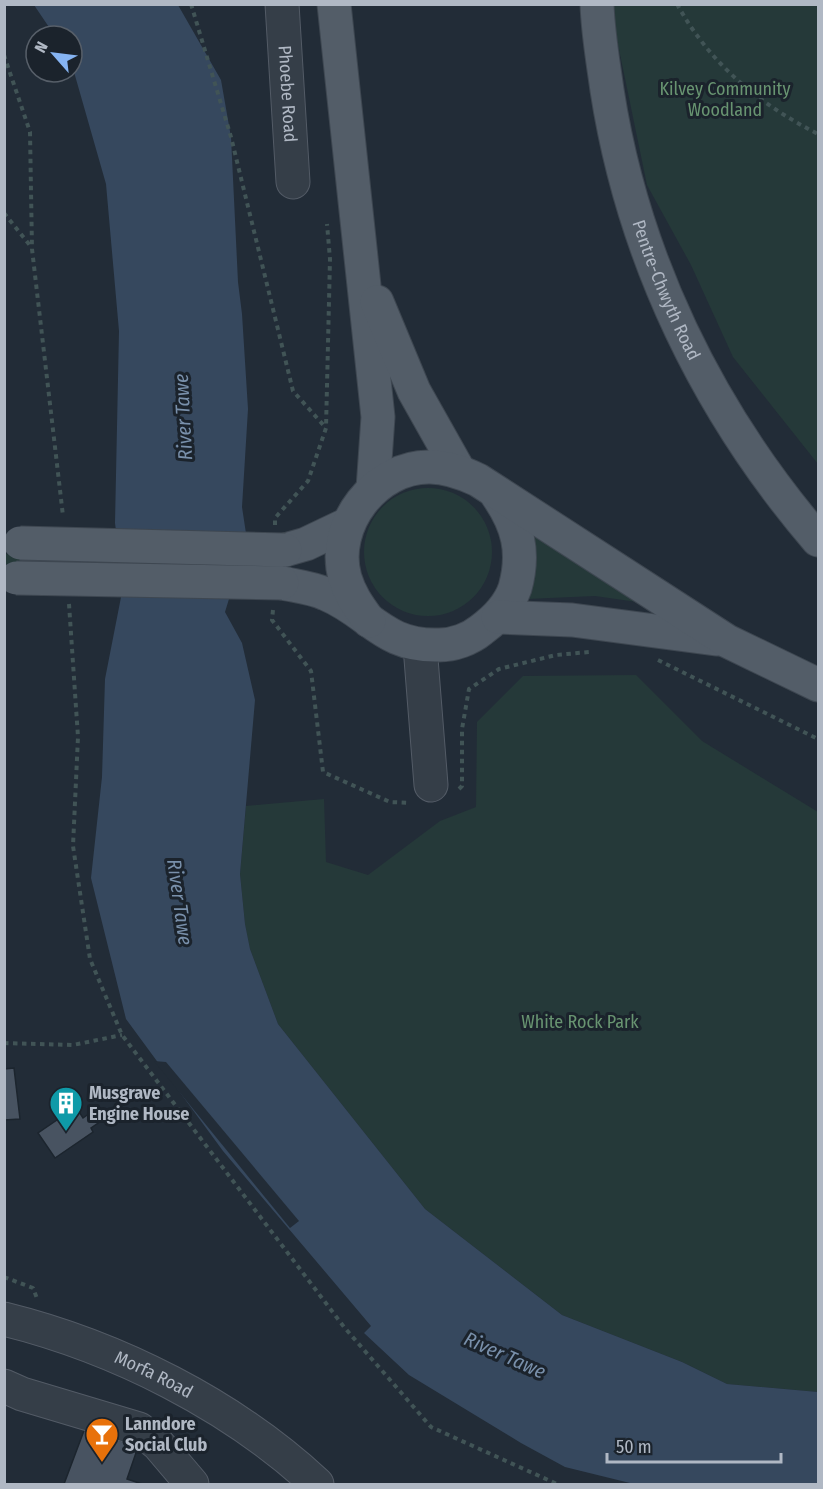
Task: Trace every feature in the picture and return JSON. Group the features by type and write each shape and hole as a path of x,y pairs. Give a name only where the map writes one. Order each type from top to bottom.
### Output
{"main road":[{"path":"334,4 378,417 373,489"},
{"name":"Pentre-Chwyth Road","path":"597,4 598,30 616,151 646,248 681,332 730,423 795,513 819,540"},
{"path":"364,270 414,391 459,471"},
{"path":"369,621 353,600 344,576 342,550 348,524 358,505 373,489 399,473 429,467 459,471 478,480 727,641 819,685"},
{"path":"10,578 282,583 326,594 392,638 420,646 449,645 476,635 498,617 513,594 521,568 520,541 512,515 496,493"},
{"path":"12,542 285,550 306,544 348,524"},
{"path":"498,617 572,620 727,641"}],"street":[{"name":"Phoebe Road","path":"282,4 293,182"},
{"path":"420,646 435,794"},
{"name":"Morfa Road","path":"4,1319 94,1348 178,1387 273,1448 317,1485"},
{"path":"4,1386 22,1394 138,1429 158,1444 192,1485"}],"path":[{"path":"190,4 231,136 293,391 326,428"},
{"path":"677,4 710,53 744,88 783,116 819,134"},
{"path":"4,55 30,132 32,249 64,525"},
{"path":"275,518 308,481 326,428 330,259 326,212"},
{"path":"4,213 32,249"},
{"path":"68,596 78,736 73,846 90,959 122,1035 344,1327 431,1427 557,1485"},
{"path":"272,620 311,671 323,772 356,789 390,802 435,794 462,786 462,729 469,689 499,669 556,655 596,652"},
{"path":"656,659 819,739"},
{"path":"4,1043 72,1045 122,1035"}],"green space":[{"name":"Kilvey Community Woodland","path":"614,5 818,5 818,464 733,357 691,265 647,185 615,30"},
{"path":"428,488 453,492 474,506 488,527 492,552 488,577 474,598 453,612 428,616 403,612 382,598 368,577 364,552 368,527 382,506 403,492"},
{"path":"531,523 651,604 595,596 527,599"},
{"path":"4,554 68,558 68,564 5,564"},
{"name":"White Rock Park","path":"636,675 702,741 818,812 818,1392 727,1384 682,1362 562,1315 425,1209 278,1024 250,949 240,874 246,806 324,799 326,862 368,875 440,821 476,807 477,722 523,676"}],"water":[{"name":"River Tawe","path":"34,5 178,5 221,80 231,137 238,282 248,409 242,507 247,540 225,612 242,643 255,700 240,874 250,949 278,1024 425,1209 562,1315 682,1362 727,1384 818,1392 818,1484 634,1484 565,1467 409,1375 364,1333 371,1326 223,1151 126,1019 91,878 102,777 105,679 123,587 115,523 119,331 106,184 77,84 84,84 84,24 47,24"}],"pier":[{"path":"154,1061 166,1062 299,1221 290,1228"}],"building":[{"path":"14,1068 20,1119 4,1120 4,1069"},
{"name":"Musgrave Engine House","path":"76,1107 83,1118 97,1108 104,1119 91,1128 93,1132 55,1158 38,1133"},
{"name":"Lanndore Social Club","path":"85,1428 138,1447 127,1479 142,1484 64,1484"}],"place":[{"name":"Musgrave Engine House","path":"66,1132"},
{"name":"Lanndore Social Club","path":"102,1463"}]}
